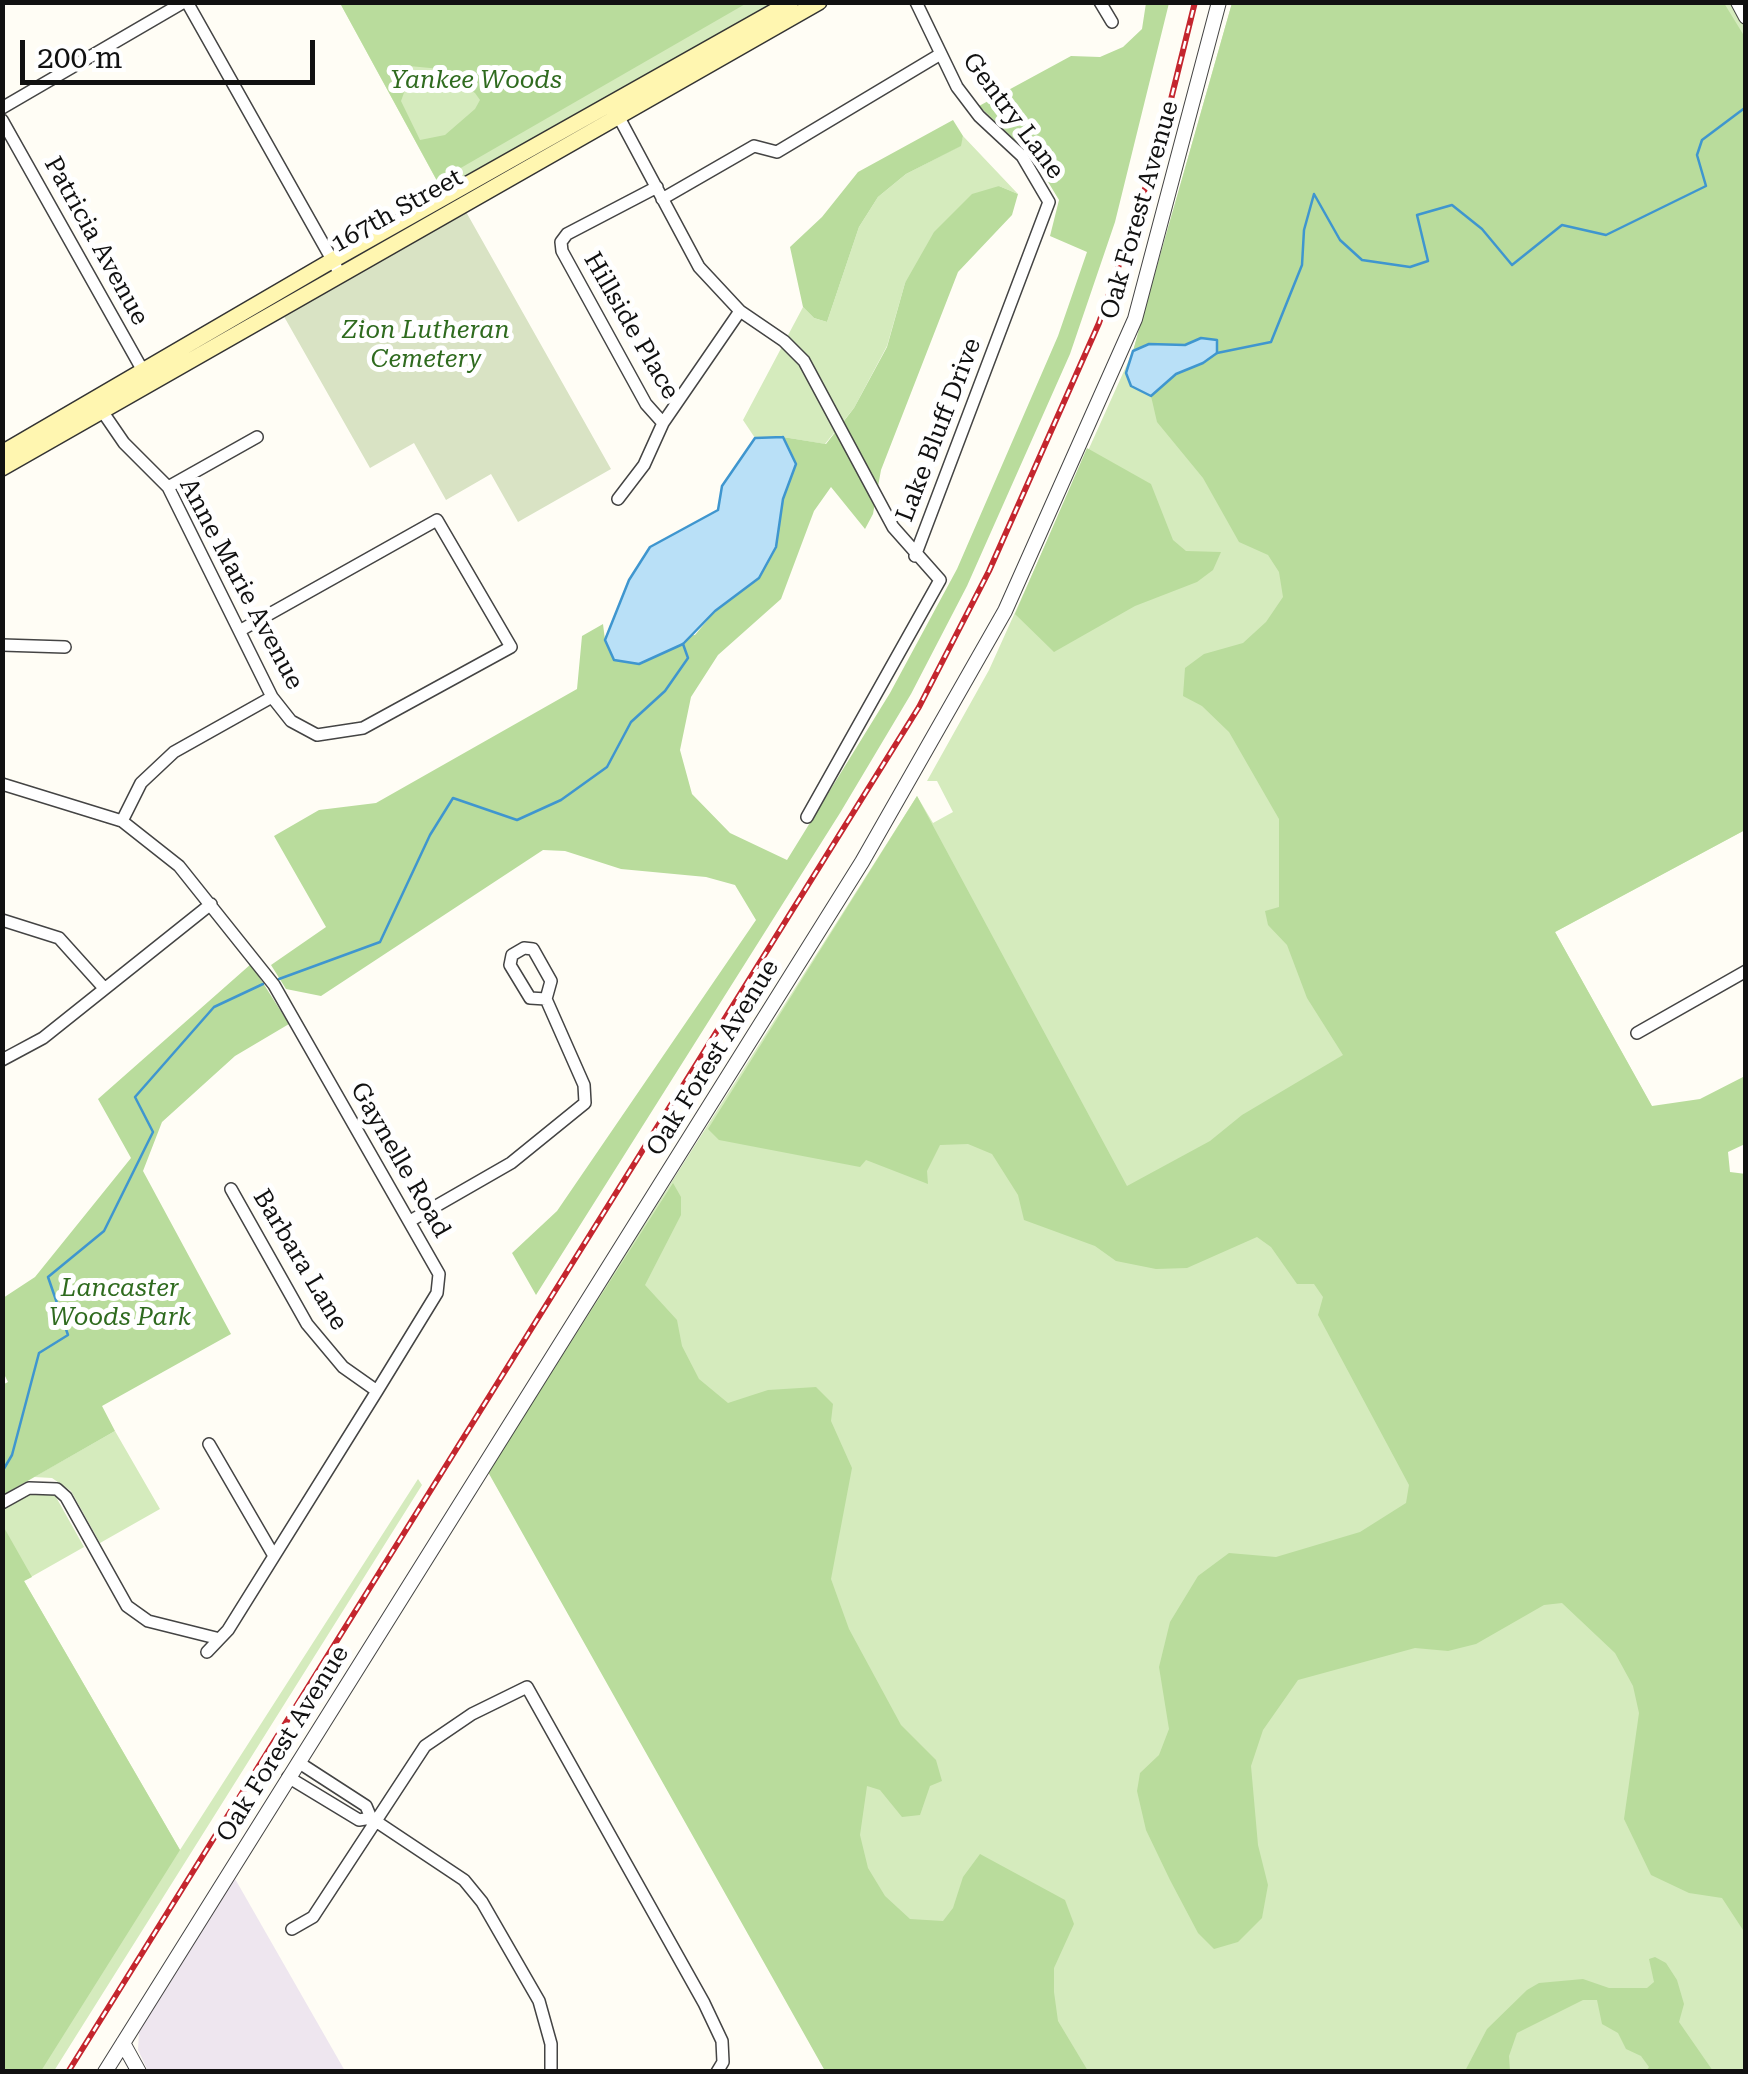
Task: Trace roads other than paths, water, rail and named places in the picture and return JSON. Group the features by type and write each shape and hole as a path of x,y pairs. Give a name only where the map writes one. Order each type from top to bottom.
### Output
{"main road":[{"name":"167th Street","path":"2,468 98,406 792,2"},
{"name":"167th Street","path":"614,109 818,2"},
{"name":"167th Street","path":"2,453 98,406"}],"street":[{"path":"2,108 185,2 336,266"},
{"name":"Gentry Lane","path":"916,2 968,103 1022,156 1050,202"},
{"path":"1100,2 1112,22"},
{"name":"Oak Forest Avenue","path":"105,2072 862,862 1005,611 1135,319 1220,2"},
{"path":"1738,2 1746,17"},
{"path":"660,193 754,146 777,152 940,54"},
{"path":"614,109 698,266 740,311 784,340 804,361 893,527 915,556"},
{"name":"Patricia Avenue","path":"2,120 146,378"},
{"name":"Hillside Place","path":"660,193 566,234 561,242 562,251 646,404 662,423"},
{"name":"Lake Bluff Drive","path":"807,817 940,580 915,556 1050,202"},
{"path":"618,500 644,465 662,423 740,311"},
{"name":"Anne Marie Avenue","path":"98,406 168,487 272,696 291,722 317,735 363,728 511,647 437,520 241,630"},
{"path":"168,487 257,437"},
{"path":"2,645 65,647"},
{"path":"122,821 141,784 174,752 272,696"},
{"name":"Gaynelle Road","path":"2,784 122,821 164,851 274,985 439,1274 436,1293 377,1390 228,1630 216,1638 207,1652"},
{"path":"2,1060 32,1046 211,904"},
{"path":"2,920 59,938 104,988"},
{"path":"410,1221 488,1177 585,1102 584,1086 546,998 551,981 533,949 524,948 512,955 510,965 530,998 546,998"},
{"path":"1637,1033 1746,971"},
{"name":"Barbara Lane","path":"232,1189 308,1324 343,1367 377,1390"},
{"path":"210,1444 274,1556"},
{"path":"2,1503 29,1488 44,1486 66,1497 127,1606 148,1621 216,1638"},
{"path":"292,1929 314,1917 373,1819 425,1746 472,1714 527,1687 704,2004 722,2042 723,2062 717,2072"},
{"path":"298,1762 366,1806 373,1819 464,1880 482,1902 539,2002 550,2044 551,2072"},
{"path":"288,1777 359,1820 373,1819"},
{"path":"123,2043 139,2072"}],"water":[{"path":"1201,338 1217,340 1217,353 1176,374 1151,396 1131,386 1126,373 1133,351 1149,344 1185,345"},
{"path":"783,437 796,464 783,499 776,547 759,578 715,611 683,644 639,664 614,660 605,640 629,580 650,547 718,510 722,486 755,438"}],"waterway":[{"path":"1217,353 1271,342 1302,265 1304,230 1314,194 1340,240 1362,260 1410,267 1428,261 1417,215 1452,205 1482,229 1512,265 1562,225 1606,235 1706,186 1697,155 1702,140 1746,107"},
{"path":"279,979 380,942 430,835 453,798 517,820 561,800 607,767 631,722 665,691 688,658 683,644"},
{"path":"2,1472 12,1455 39,1353 68,1335 48,1277 104,1231 153,1132 135,1097 214,1007 263,984"}],"railway":[{"path":"68,2072 919,707 989,571 1099,323 1159,148 1195,2"}],"park label":[{"name":"Yankee Woods","path":"476,81"},
{"name":"Zion Lutheran Cemetery","path":"426,346"},
{"name":"Lancaster Woods Park","path":"120,1304"}]}
